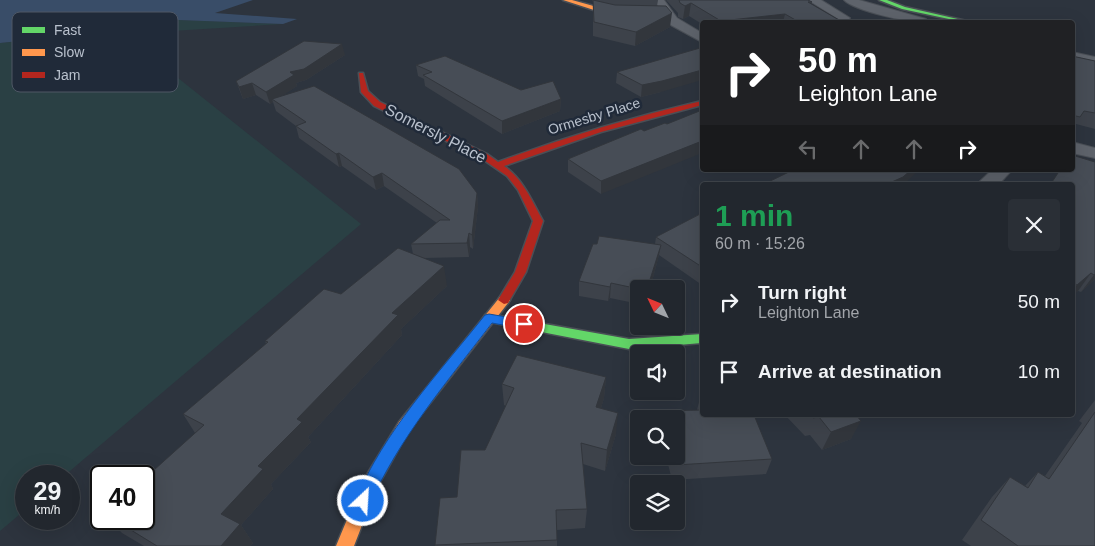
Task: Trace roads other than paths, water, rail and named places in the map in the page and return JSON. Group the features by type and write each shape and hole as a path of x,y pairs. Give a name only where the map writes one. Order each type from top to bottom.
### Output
{"street":[{"path":"566,0 614,13 669,14"},
{"path":"659,0 673,21 700,35"},
{"path":"813,0 844,18"},
{"path":"849,0 909,20"},
{"path":"882,0 934,19"},
{"path":"1075,46 1095,50"},
{"path":"1075,57 1095,61"},
{"name":"Somersly Place","path":"345,546 369,486 404,426 516,284 530,250 538,221 522,190 510,174 484,156 377,104 365,92 362,74"},
{"name":"Ormesby Place","path":"497,165 538,149 642,116 700,103"},
{"path":"1075,148 1095,153"},
{"path":"989,182 1001,172"},
{"path":"489,318 629,344 700,340"}],"water":[{"path":"0,0 253,0 215,13 297,19 283,24 178,20 178,12 12,12 12,42 0,43"}]}
